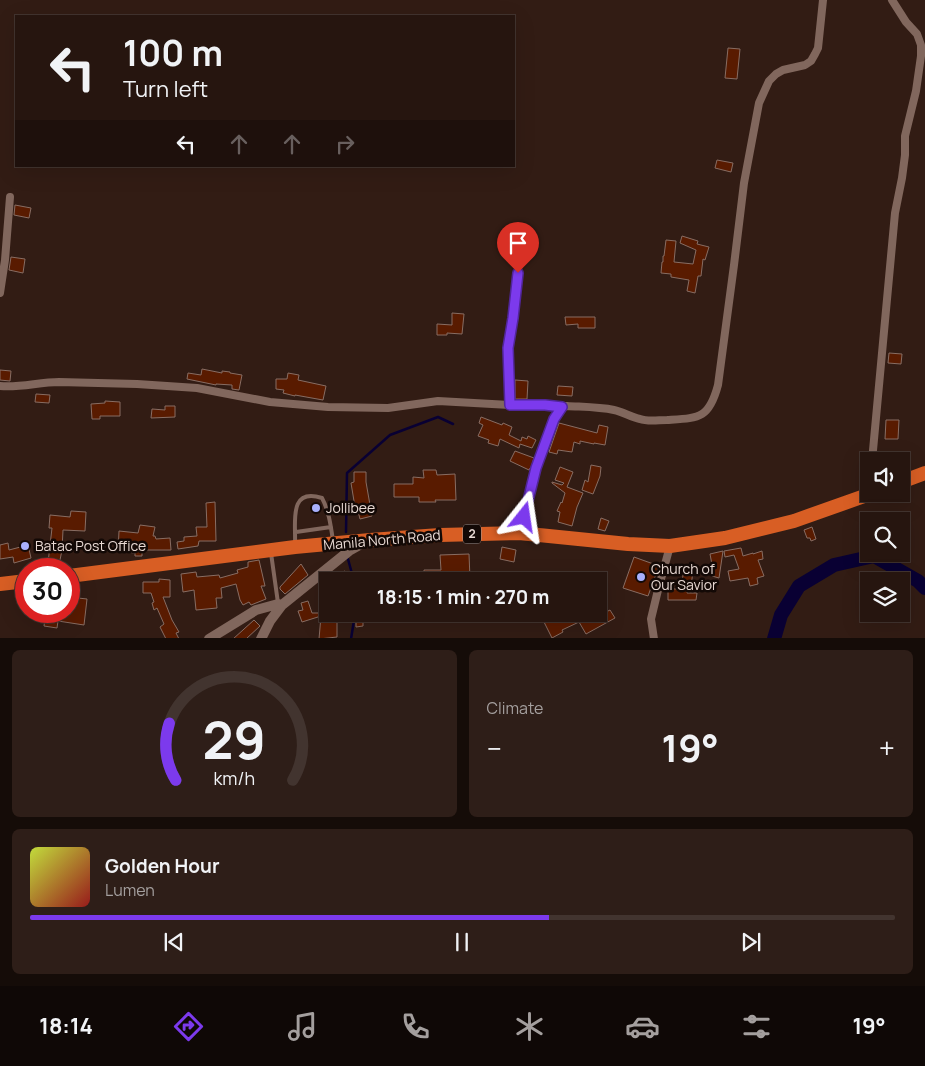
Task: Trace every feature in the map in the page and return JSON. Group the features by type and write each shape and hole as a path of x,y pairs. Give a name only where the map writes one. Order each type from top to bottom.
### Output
{"highway":[{"path":"910,479 925,473"},
{"name":"Manila North Road","path":"80,575 295,547 440,535 519,533 628,544 670,546 726,538 794,521 860,498"},
{"path":"0,584 15,582"}],"main road":[{"path":"261,638 280,604 349,551 359,544 370,540"},
{"path":"209,638 256,610 280,604"}],"street":[{"path":"0,386 19,386 46,382 137,384 197,388 270,402 328,407 388,408 438,401 567,406 612,410 641,420 691,419 702,414 710,407 718,384 744,183 759,103 769,80 783,70 805,65 815,54 818,48 823,0"},
{"path":"873,452 895,213 905,155 905,136 916,91 921,56 921,45 917,34 906,22 892,0"},
{"path":"0,293 6,260 10,197"},
{"path":"510,405 508,348 521,241"},
{"path":"519,533 536,468 554,419 562,407"},
{"path":"654,638 651,619 670,546"}],"lane":[{"path":"295,547 296,507 300,499 314,495 322,498 325,504 334,544"},
{"path":"296,532 331,527"},
{"path":"270,550 280,604"}],"building":[{"path":"728,48 740,49 737,79 725,78"},
{"path":"717,160 733,163 731,172 715,168"},
{"path":"15,205 31,208 29,218 14,215"},
{"path":"682,236 698,241 697,244 709,247 705,260 703,259 701,276 698,276 695,293 687,291 689,280 661,273 666,240 676,241 674,262 693,264 696,250 680,243"},
{"path":"11,257 25,259 23,273 9,270"},
{"path":"452,313 464,314 462,334 447,333 447,335 437,335 437,324 452,325"},
{"path":"565,317 595,317 595,328 578,328 578,324 566,325"},
{"path":"889,353 902,354 901,364 888,363"},
{"path":"202,369 242,375 239,390 232,389 232,385 216,385 187,379 188,373 201,375"},
{"path":"0,370 11,371 10,381 0,380"},
{"path":"288,373 299,375 298,380 326,386 323,400 295,396 283,393 284,390 276,389 276,379 287,379"},
{"path":"515,380 528,381 527,399 515,399"},
{"path":"558,386 573,387 572,396 557,395"},
{"path":"36,394 50,395 49,403 35,402"},
{"path":"105,401 120,402 120,416 100,416 100,419 92,419 91,404 105,403"},
{"path":"165,406 175,406 175,417 151,418 152,409 165,410"},
{"path":"481,417 512,427 509,435 521,441 522,437 527,439 528,436 536,440 532,448 520,444 519,448 500,439 498,446 488,443 489,440 478,436 483,425 479,423"},
{"path":"886,420 899,420 898,439 885,439"},
{"path":"559,423 597,433 599,425 608,427 605,445 580,441 580,444 574,442 572,452 558,450 557,454 549,452"},
{"path":"515,451 534,458 529,470 510,461"},
{"path":"591,465 601,467 600,476 593,494 582,490 585,480 588,482"},
{"path":"560,467 573,472 567,487 583,493 572,526 558,522 560,512 557,511 565,493 552,482 562,485 564,483 555,480"},
{"path":"423,470 436,470 437,475 455,474 456,500 419,502 419,497 394,497 394,484 413,484 413,477 424,478"},
{"path":"354,472 366,472 372,516 360,519 357,507 355,507 351,483 354,482"},
{"path":"215,502 216,541 199,541 198,546 178,549 177,542 184,541 184,537 197,536 196,527 207,527 206,503"},
{"path":"71,511 86,512 85,531 63,530 60,558 49,558 52,528 49,528 50,515 70,517"},
{"path":"601,518 609,521 605,531 598,529"},
{"path":"140,525 155,527 153,536 156,539 170,538 171,550 142,550 142,556 135,556 135,553 118,551 119,531 138,533"},
{"path":"812,527 816,539 811,541 810,538 807,538 804,530"},
{"path":"8,543 9,550 28,545 31,558 15,558 14,563 13,557 0,559 0,545"},
{"path":"502,547 516,550 514,562 500,559"},
{"path":"741,548 743,556 762,551 763,559 758,560 764,576 757,578 758,584 750,586 748,578 730,581 728,571 739,569 734,555 725,557 724,551"},
{"path":"723,551 719,578 712,576 713,570 710,554"},
{"path":"469,554 470,572 424,572 424,570 441,570 440,555"},
{"name":"Church of Our Savior","path":"634,557 659,566 648,596 623,588"},
{"path":"259,560 265,586 261,586 266,599 251,605 249,602 243,605 236,584 221,588 222,598 216,598 217,608 196,610 194,590 183,592 181,574 196,572 197,577 219,575 220,578 238,573 237,570 248,567 248,562"},
{"path":"301,564 308,575 285,594 280,587"},
{"path":"683,568 693,569 687,593 697,593 696,600 668,600 668,589 679,589"},
{"path":"159,579 170,580 170,597 163,597 179,632 176,633 178,638 166,638 160,627 164,624 157,608 154,610 151,593 143,593 143,582 159,582"},
{"path":"80,598 87,599 84,625 71,623 80,623"},
{"path":"308,601 312,613 319,613 319,617 302,622 298,611 303,610 301,603"},
{"path":"610,610 615,618 586,634 579,622 607,622 607,612"},
{"path":"254,620 260,626 247,638 234,638"},
{"path":"320,622 337,622 337,637 319,638"},
{"path":"356,622 363,622 363,626 356,627"},
{"path":"544,622 579,622 562,630 563,632 552,638"},
{"path":"44,623 58,623 57,628 44,626"}],"waterway":[{"path":"346,532 347,473 390,435 438,417 453,424"},
{"path":"774,638 781,615 799,586 834,565 874,556 918,581 925,588"},
{"path":"348,559 352,572"},
{"path":"351,638 354,622"}],"place":[{"name":"Jollibee","path":"316,508"},
{"name":"Batac Post Office","path":"25,546"},
{"name":"Church of Our Savior","path":"641,577"}],"route":[{"path":"518,273 508,348 510,405 562,407 554,419 536,468 524,517"}]}
